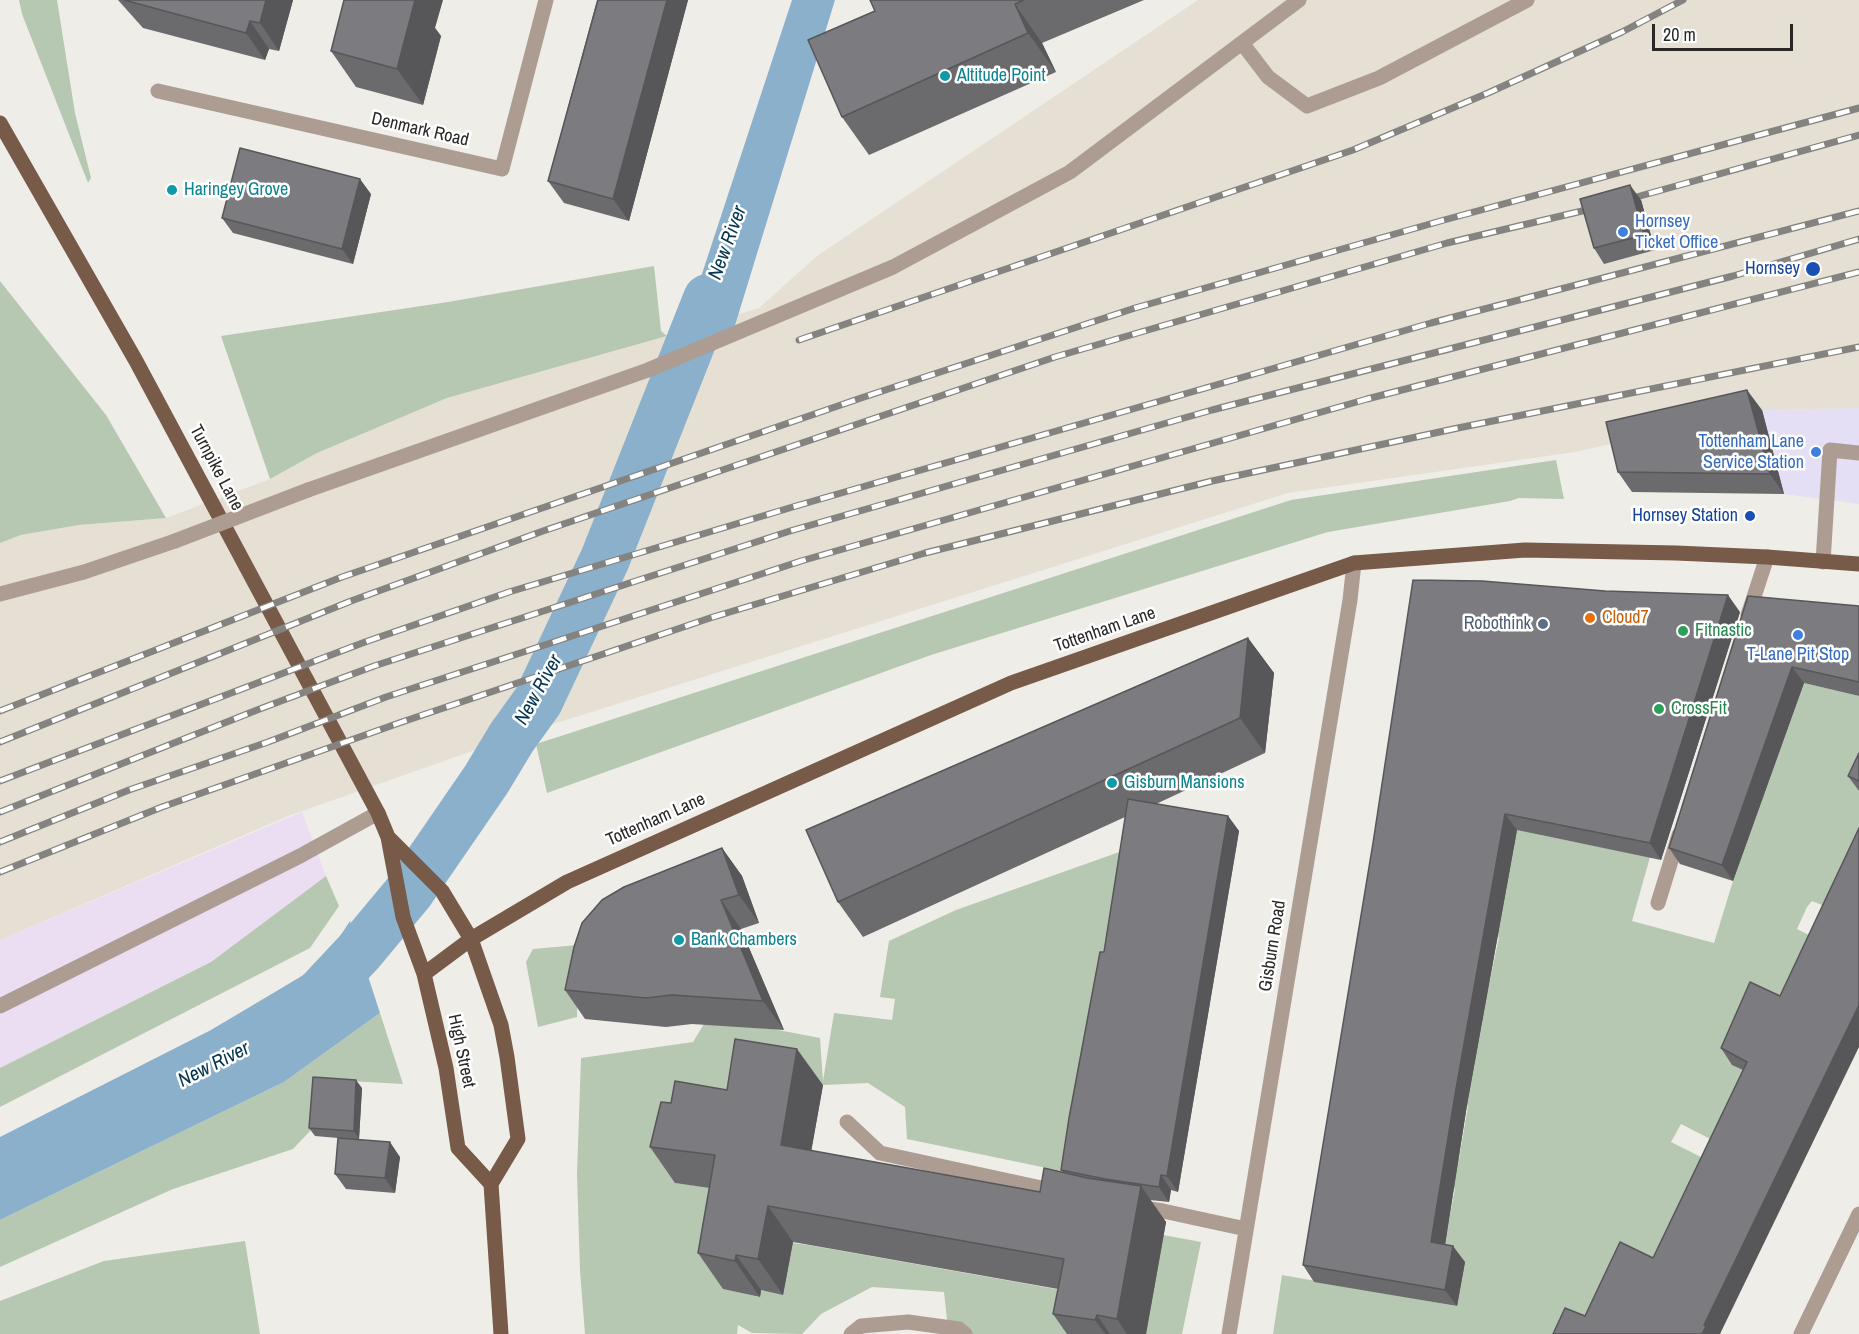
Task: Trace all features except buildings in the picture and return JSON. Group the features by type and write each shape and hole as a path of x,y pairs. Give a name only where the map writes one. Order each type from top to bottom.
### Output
{"main road":[{"name":"Turnpike Lane","path":"0,123 136,361 378,813 388,837 403,917"},
{"name":"Tottenham Lane","path":"424,974 471,939 567,882 1011,683 1354,563 1525,550 1676,553 1859,564"},
{"name":"Turnpike Lane","path":"388,837 442,891 471,939"},
{"name":"High Street","path":"403,917 424,974 446,1068 458,1148 491,1184"},
{"path":"471,939 501,1025 518,1139 491,1184 501,1334"}],"street":[{"name":"Denmark Road","path":"158,92 502,169 546,0"},
{"path":"0,594 84,573 308,490 648,370 893,267 1070,172 1299,0"},
{"path":"1242,43 1268,77 1307,106 1379,78 1527,0"},
{"path":"1823,562 1830,450 1859,453"},
{"path":"1745,626 1767,557"},
{"name":"Gisburn Road","path":"1229,1334 1350,600 1354,563"},
{"path":"0,1006 300,856 378,813"},
{"path":"1658,903 1682,826"},
{"path":"847,1122 880,1153 1079,1196"},
{"path":"1124,1205 1163,1210 1246,1228"},
{"path":"1801,1334 1859,1214"},
{"path":"851,1334 861,1326 908,1322 959,1329 965,1334"}],"shaded area":[{"path":"1198,0 1859,0 1859,408 1762,410 1575,452 1288,493 512,737 288,816 0,940 0,543 21,535 79,525 166,518 270,479 317,453 447,398 759,308 817,256"},
{"name":"Tottenham Lane Service Station","path":"1859,408 1859,504 1784,494 1762,410"},
{"path":"302,812 326,876 211,962 0,1068 0,940"}],"green space":[{"path":"19,0 57,0 75,113 91,178 88,183 22,14"},
{"path":"654,266 661,331 667,336 447,398 317,453 270,479 221,336 448,302"},
{"path":"0,281 106,415 166,518 79,525 21,535 0,543"},
{"path":"1556,460 1564,499 1519,498 1328,532 931,655 547,793 536,744 1291,500"},
{"path":"1804,683 1859,696 1859,868 1839,912 1812,901 1807,907 1797,929 1825,943 1726,1147 1681,1124 1671,1142 1717,1165 1665,1274 1572,1334 1273,1334 1282,1275 1456,1306 1444,1245 1455,1189 1396,1179 1459,1159 1468,1106 1411,1096 1488,989 1499,937 1440,926 1515,837 1517,831 1457,820 1548,787 1541,835 1650,857 1632,921 1714,943 1733,881"},
{"path":"1125,850 1066,1172 907,1139 905,1107 868,1083 823,1085 761,1075 676,1183 768,1195 724,1289 759,1297 761,1290 783,1294 793,1243 1089,1295 1081,1334 951,1334 948,1328 944,1292 872,1287 821,1314 802,1334 752,1333 738,1325 737,1334 585,1334 580,1271 577,1174 581,1058 693,1042 704,1024 773,1029 820,1038 823,1081 834,1013 892,1020 895,999 880,997 889,941 956,910"},
{"path":"326,876 339,906 310,948 0,1107 0,1068 211,962"},
{"path":"578,945 577,1017 538,1027 526,962 533,949"},
{"path":"380,1013 403,1084 313,1079 311,1130 293,1149 173,1189 0,1267 0,1220 284,1082"},
{"path":"1163,1235 1201,1242 1182,1334 1146,1334"},
{"path":"245,1241 260,1334 0,1334 0,1301 104,1261"}],"water":[{"path":"792,0 835,0 732,335 674,359"},
{"path":"350,921 380,1013 284,1082 0,1220 0,1137 211,1030 322,964"}],"waterway":[{"name":"New River","path":"314,1000 359,952 409,892 538,701 605,559 708,299"}],"railway":[{"path":"799,340 1353,150 1488,93 1622,32 1683,0"},
{"path":"0,711 342,577 861,398 1135,308 1444,220 1859,108"},
{"path":"1622,201 1859,135"},
{"path":"0,742 351,601 543,531 1055,357 1447,243 1599,207"},
{"path":"0,781 365,642 509,592 796,506 1431,323 1859,211"},
{"path":"0,812 374,666 790,531 1212,410 1733,276 1859,239"},
{"path":"0,842 129,790 268,742 386,697 801,561 1367,399 1859,272"},
{"path":"0,872 162,807 399,723 710,618 925,553 1212,481 1458,428 1859,347"}],"place":[{"name":"Altitude Point","path":"945,76"},
{"name":"Haringey Grove","path":"172,190"},
{"name":"Hornsey Ticket Office","path":"1623,232"},
{"name":"Hornsey","path":"1813,269"},
{"name":"Tottenham Lane Service Station","path":"1816,452"},
{"name":"Hornsey Station","path":"1750,516"},
{"name":"Cloud7","path":"1590,618"},
{"name":"Robothink","path":"1543,624"},
{"name":"Fitnastic","path":"1683,631"},
{"name":"T-Lane Pit Stop","path":"1798,635"},
{"name":"CrossFit","path":"1659,709"},
{"name":"Gisburn Mansions","path":"1112,783"},
{"name":"Bank Chambers","path":"679,940"}]}
